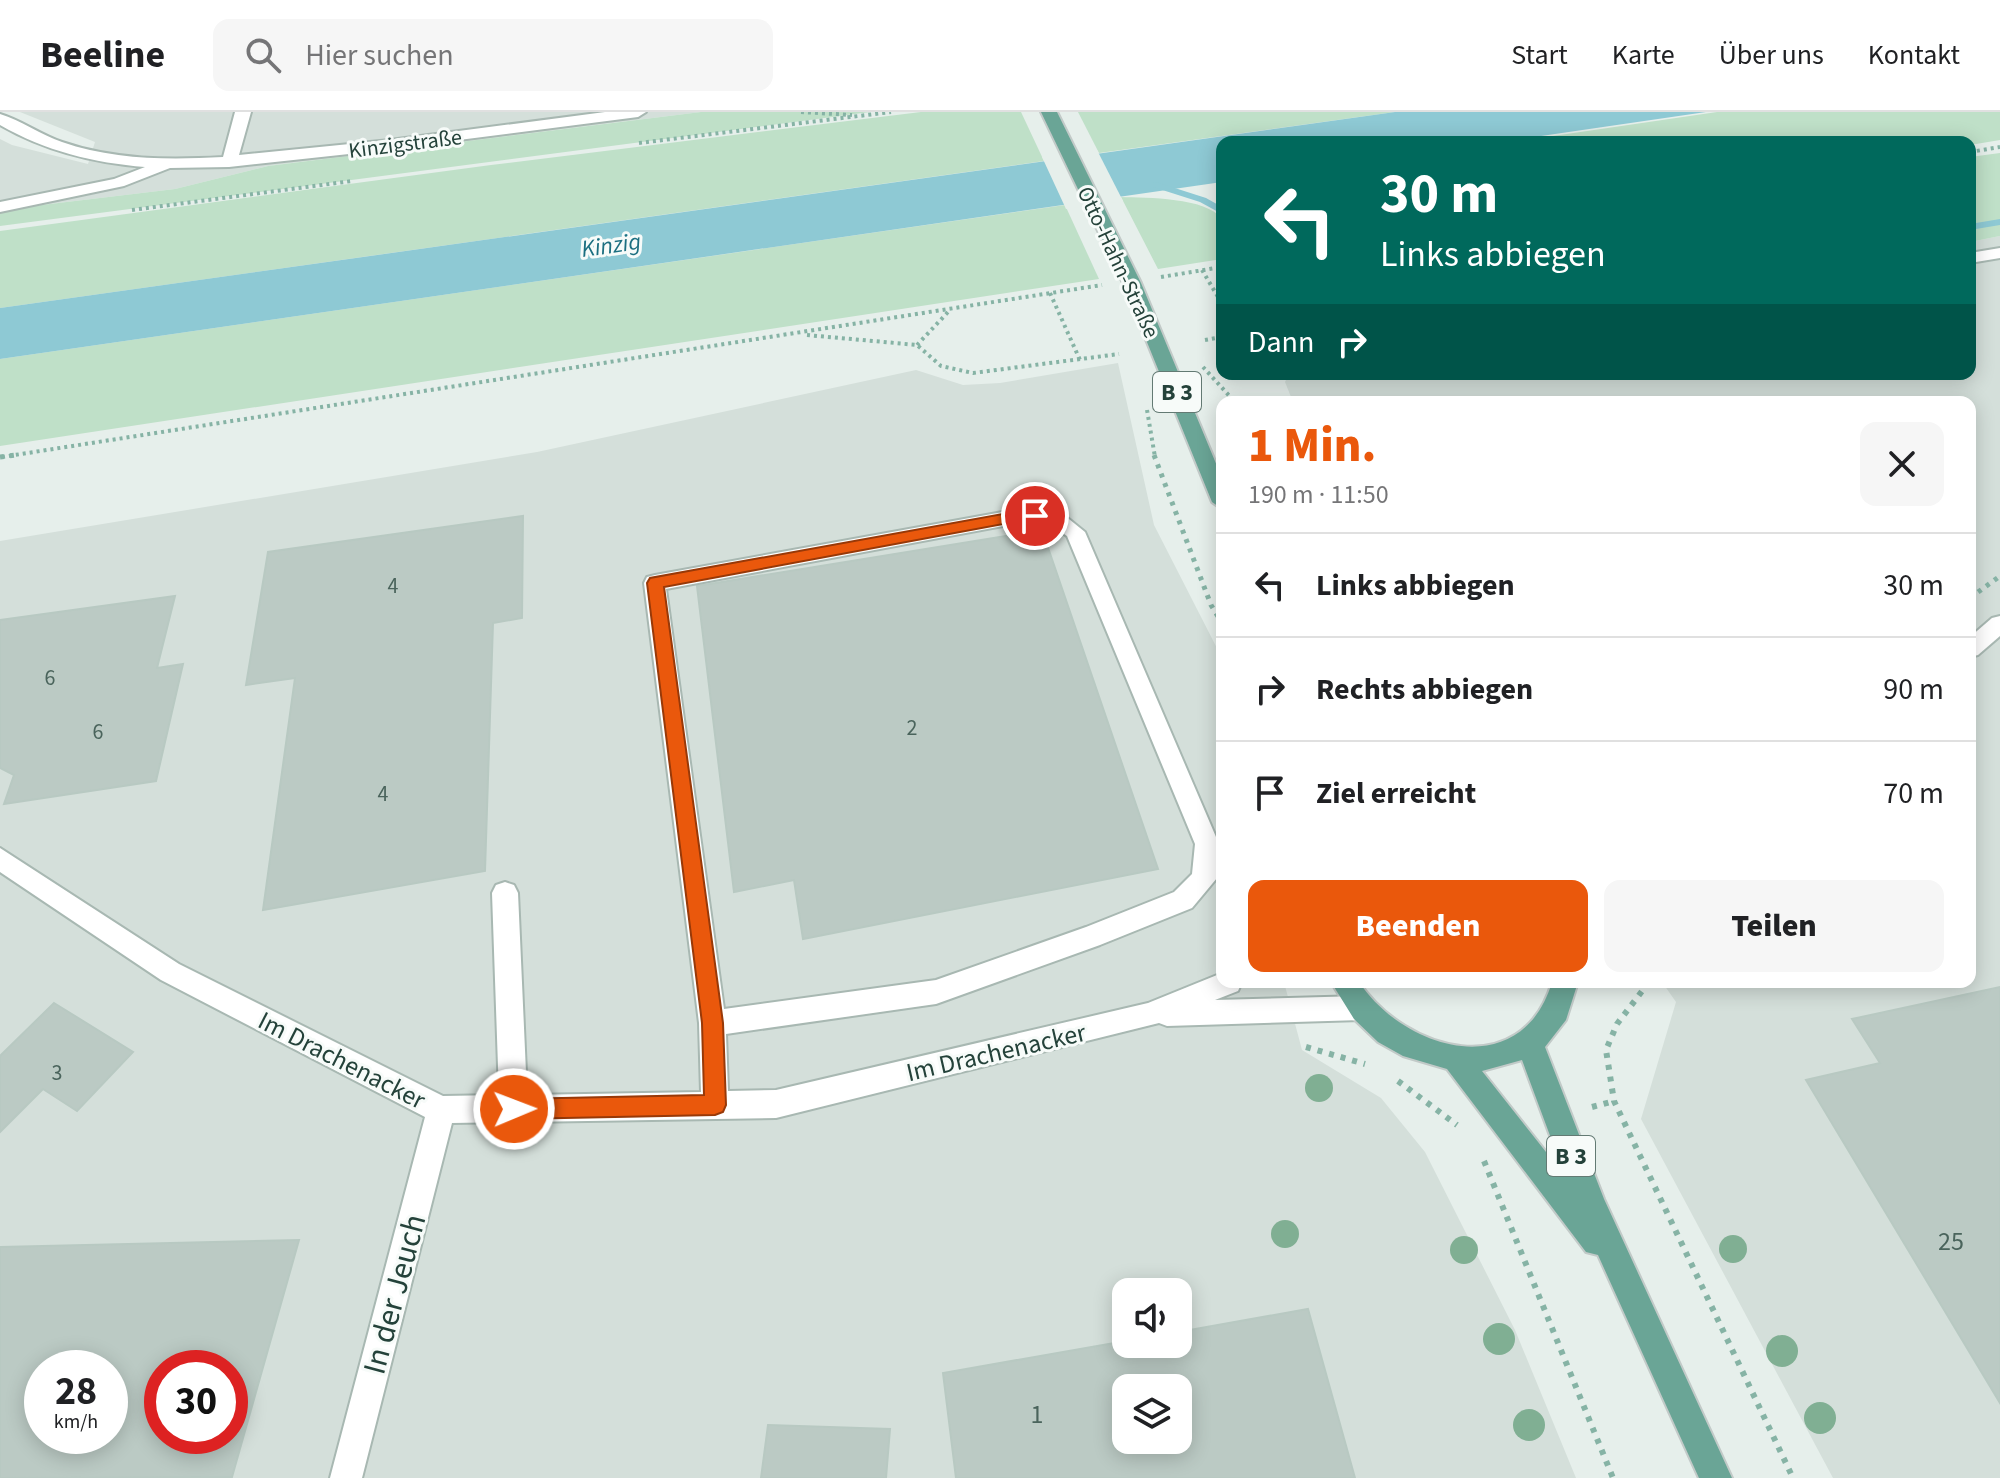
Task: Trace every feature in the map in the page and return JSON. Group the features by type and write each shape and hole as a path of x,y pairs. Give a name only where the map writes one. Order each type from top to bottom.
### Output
{"main road":[{"name":"Otto-Hahn-Straße","path":"1049,112 1132,283 1216,487"},
{"path":"1348,988 1361,1008 1388,1033 1420,1050 1456,1059 1496,1058 1530,1044 1550,1026 1562,1002 1564,988"},
{"name":"B 3","path":"1530,1044 1555,1117 1617,1267 1716,1478"},
{"name":"B 3","path":"1456,1059 1617,1267"}],"street":[{"path":"229,162 243,112"},
{"name":"Kinzigstraße","path":"0,119 44,139 96,156 171,162 229,162 380,147 638,112"},
{"name":"Kinzigstraße","path":"0,207 118,183 171,162"},
{"path":"1976,257 2000,253"},
{"path":"712,1023 936,992 1091,937 1183,900 1204,878 1207,844 1075,532 1052,516 1019,516 655,583 712,1023 715,1105"},
{"path":"1976,644 2000,624"},
{"name":"Im Drachenacker","path":"0,859 170,972 441,1110 776,1104 1149,1015 1216,987"},
{"path":"505,893 514,1109"},
{"name":"Im Drachenacker","path":"1149,1015 1361,1008"},
{"name":"In der Jeuch","path":"346,1478 441,1110"}],"path":[{"path":"801,112 865,115"},
{"path":"628,145 891,112"},
{"path":"1976,151 2000,147"},
{"path":"124,211 358,180"},
{"path":"1166,276 1216,268"},
{"path":"1202,270 1216,292"},
{"path":"0,457 798,335 1108,284"},
{"path":"1050,293 1080,360"},
{"path":"917,345 951,309"},
{"path":"798,335 917,345 932,363 973,373 1119,354"},
{"path":"1205,340 1216,338"},
{"path":"1146,404 1156,464 1216,613"},
{"path":"1976,594 2000,576"},
{"path":"1644,988 1617,1024 1606,1050 1614,1101 1793,1478"},
{"path":"1293,1043 1368,1064"},
{"path":"1394,1077 1464,1130"},
{"path":"1481,1154 1613,1478"}],"shaded area":[{"path":"20,112 701,112 268,166 175,189 0,210 0,139 12,145 88,164 95,142"},
{"path":"2000,236 2000,1478 1833,1478 1641,1119 1676,1002 1666,988 1976,988 1976,396 1291,396 1285,382 1976,380 1976,241"},
{"path":"1118,363 1154,525 1216,646 1216,988 1286,988 1302,1050 1381,1098 1425,1152 1515,1330 1576,1478 0,1478 0,541 537,452 916,370 963,385 1000,383"}],"green space":[{"path":"701,112 870,112 0,226 0,210 175,189 268,166"},
{"path":"921,112 1021,112 1044,161 0,308 0,231 491,165"},
{"path":"1078,112 1395,112 1216,136 1099,153"},
{"path":"1717,112 2000,112 2000,140 1976,144 1976,136 1553,136"},
{"path":"2000,153 2000,236 1976,241 1976,156"},
{"path":"1121,197 1175,200 1203,206 1216,214 1216,260 1158,269"},
{"path":"1065,205 1099,279 0,446 0,359"}],"water":[{"path":"1395,112 1706,112 1540,136 1224,136"},
{"name":"Kinzig","path":"1216,137 1216,183 0,359 0,308"}],"pier":[{"path":"1097,150 1123,201 1066,209 1042,157"}],"building":[{"path":"523,516 522,618 493,623 485,871 263,910 295,678 246,685 268,552"},
{"path":"1042,530 1158,869 803,939 794,880 734,892 697,586"},
{"path":"175,596 157,668 183,664 156,781 4,804 14,775 0,768 0,620"},
{"path":"2000,987 2000,1403 1806,1080 1880,1063 1852,1019"},
{"path":"54,1003 133,1052 77,1111 43,1089 0,1132 0,1056"},
{"path":"299,1240 248,1420 248,1350 144,1350 144,1454 239,1454 232,1477 0,1478 0,1247"},
{"path":"1308,1309 1355,1478 956,1478 943,1373 1112,1343 1112,1358 1192,1358 1192,1330"},
{"path":"768,1425 890,1429 886,1478 761,1478"}],"waterway":[{"path":"1156,185 1203,200 1216,208"},
{"path":"1976,226 2000,222"}],"route":[{"path":"514,1109 715,1105 712,1023 655,583 1019,516 1035,516"}]}
